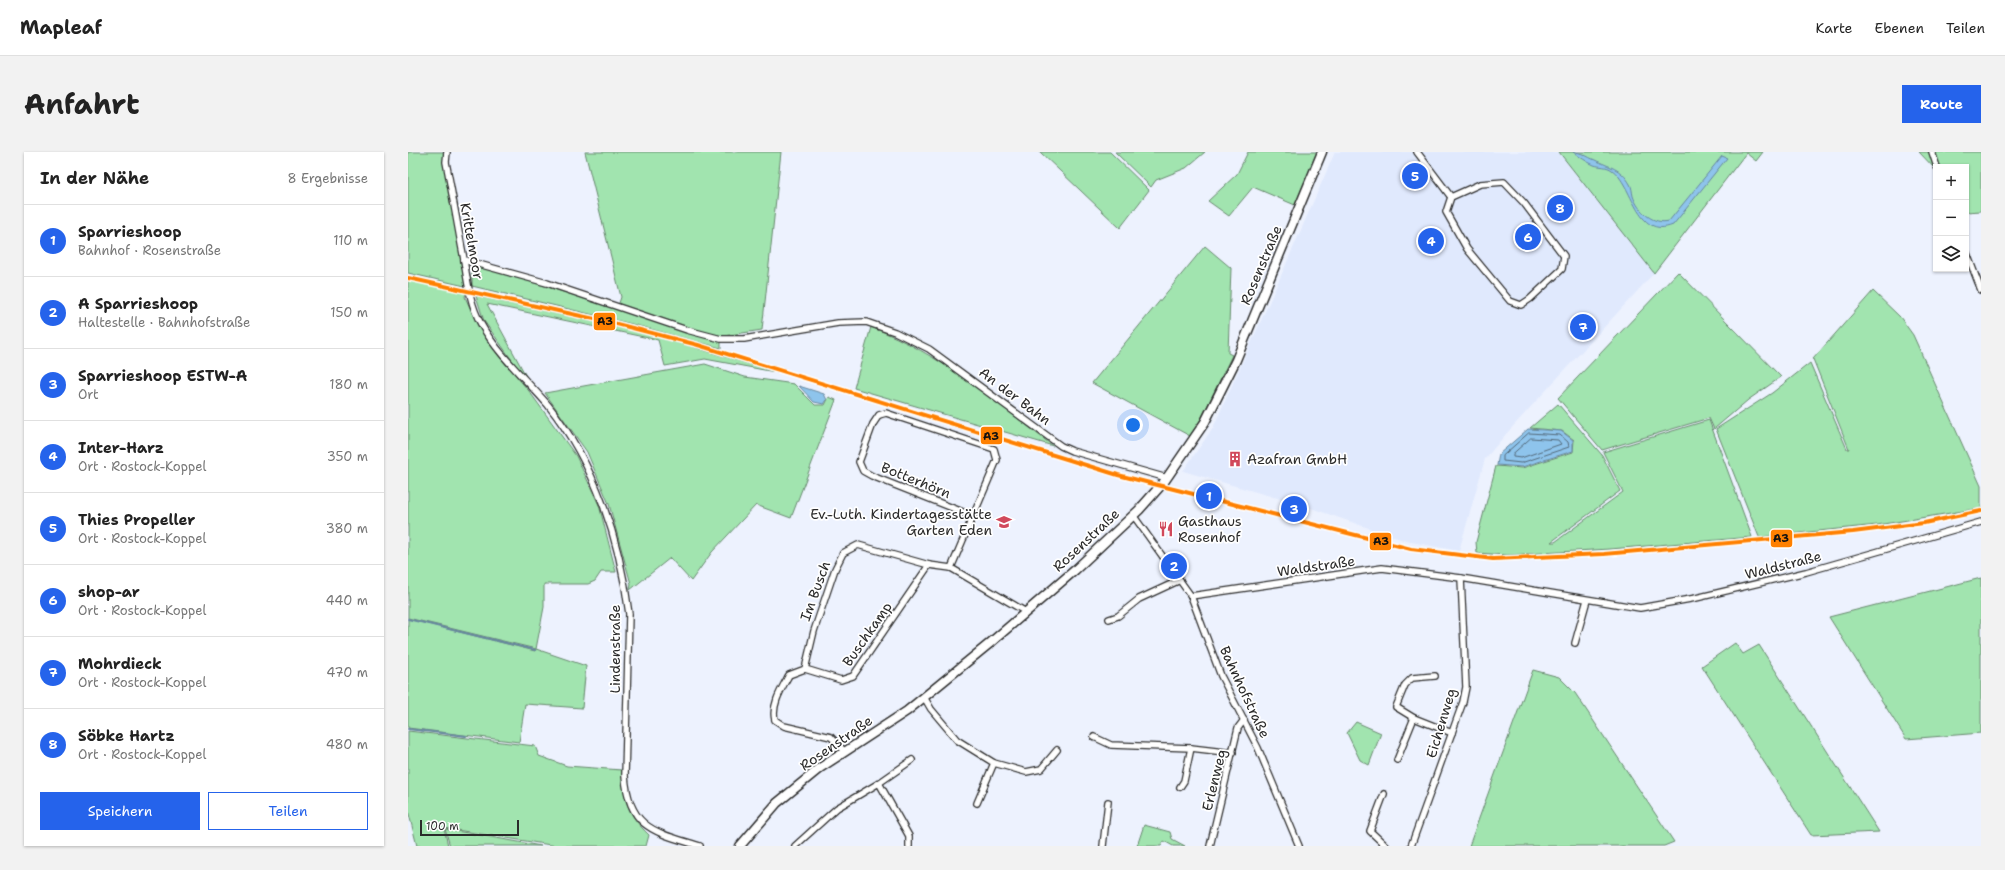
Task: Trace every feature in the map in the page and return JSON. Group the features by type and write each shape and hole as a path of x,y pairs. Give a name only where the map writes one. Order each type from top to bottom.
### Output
{"main road":[{"name":"Rosenstraße","path":"740,846 777,803 820,768 924,697 1026,612 1133,515 1167,478 1205,422 1236,360 1322,152"}],"street":[{"name":"Krittelmoor","path":"447,152 446,162 469,291 480,323 501,355 530,386"},
{"path":"1417,152 1451,197"},
{"path":"1932,152 1936,164"},
{"path":"1504,182 1524,203 1564,256 1562,269 1530,299 1521,305 1510,301 1463,244 1446,212 1451,197 1480,184 1504,182"},
{"path":"1969,258 1981,290"},
{"name":"An der Bahn","path":"464,260 547,283 721,340 744,340 854,322 866,322 895,332 929,349 1061,446 1072,451 1167,478"},
{"name":"Lindenstraße","path":"530,386 548,405 569,434 586,462 594,479 607,515 627,594 630,629 625,776 627,796 634,811 645,824 661,834 700,846"},
{"name":"Botterhörn","path":"951,568 973,516 996,460 994,449 886,413 879,415 873,424 859,462 863,471 872,476 973,516"},
{"name":"Bahnhofstraße","path":"1133,515 1191,596 1221,676 1258,748 1299,846"},
{"name":"Waldstraße","path":"1191,596 1382,568 1461,578 1640,608 1689,599 1806,572 1981,522"},
{"name":"Im Busch","path":"805,669 814,631 835,569 843,553 858,545 929,565 951,568 1026,612"},
{"name":"Buschkamp","path":"805,669 841,680 853,676 929,565"},
{"name":"Eichenweg","path":"1411,846 1463,702 1466,687 1461,578"},
{"path":"1109,619 1118,616 1139,599 1180,580"},
{"path":"1575,643 1587,600"},
{"path":"805,669 790,674 778,696 775,720 784,726 831,737 844,751"},
{"path":"1435,676 1412,678 1405,685 1396,707 1414,718 1452,733"},
{"path":"924,697 931,709 957,740 994,763 1026,772 1041,769 1057,750"},
{"path":"1397,760 1414,718"},
{"name":"Erlenweg","path":"1210,846 1238,728 1244,720"},
{"path":"1094,737 1111,745 1190,748 1233,753"},
{"path":"1180,787 1184,781 1190,748"},
{"path":"795,846 837,808 879,783 912,760"},
{"path":"977,803 994,763"},
{"path":"879,783 909,836 909,846"},
{"path":"1384,794 1370,831 1386,846"},
{"path":"1103,846 1108,802"}],"shaded area":[{"path":"1335,152 1559,152 1654,273 1506,434 1485,459 1459,551 1406,541 1305,506 1183,471 1213,428"}],"green space":[{"path":"408,152 445,152 445,164 465,286 408,273"},
{"path":"585,152 781,152 762,330 723,336 686,328 618,306 621,297"},
{"path":"1040,152 1110,152 1149,190 1120,228"},
{"path":"1115,152 1205,152 1186,168 1156,180 1151,187"},
{"path":"1248,152 1317,152 1295,205 1253,187 1229,216 1208,201 1237,174"},
{"path":"1559,152 1763,152 1756,161 1746,153 1654,273"},
{"path":"1919,152 1981,152 1981,211 1969,212 1969,164 1933,164 1933,167"},
{"path":"1205,246 1231,268 1228,353 1232,355 1201,419 1190,436 1092,383"},
{"path":"480,266 721,341 721,348 632,324 472,286 472,270"},
{"path":"1678,272 1781,377 1748,400 1714,429 1709,418 1602,450 1558,398"},
{"path":"408,279 466,292 465,297 479,327 498,355 529,391 576,456 599,505 616,572 601,572 595,581 588,584 544,584 544,607 536,649 408,618"},
{"path":"1873,291 1900,317 1913,335 1981,486 1981,508 1877,525 1759,537 1716,429 1772,393 1810,363 1847,449 1849,449 1813,359"},
{"path":"476,296 613,326 690,346 775,372 705,359 665,366 658,340 487,304 526,376 519,370 484,321"},
{"path":"871,327 921,350 944,364 989,396 1053,446 854,388"},
{"path":"705,364 745,377 794,384 815,405 825,405 829,397 836,400 791,518 756,505 712,552 691,581 670,558 630,590 631,584 609,504 587,452 545,393"},
{"path":"1558,404 1602,455 1620,491 1551,542 1555,542 1623,492 1603,452 1709,420 1752,537 1610,549 1507,555 1477,553 1476,542 1496,466 1522,468 1573,452 1574,440 1562,431 1530,428"},
{"path":"1981,578 1981,733 1906,739 1829,617"},
{"path":"408,619 535,651 536,649 586,666 582,708 525,704 519,742 408,728"},
{"path":"1735,643 1743,654 1759,645 1879,832 1811,835 1702,666"},
{"path":"1533,670 1559,677 1575,693 1674,842 1664,846 1469,846"},
{"path":"1356,722 1381,733 1369,765 1360,760 1347,733"},
{"path":"408,731 535,746 539,756 567,766 622,770 625,798 628,806 635,820 649,835 646,846 557,846 444,828 448,846 417,846 408,810"},
{"path":"1144,825 1170,832 1172,839 1185,846 1173,846 1164,841 1161,846 1137,846"},
{"path":"445,829 541,846 450,846"}],"water":[{"path":"1573,152 1582,154 1610,166 1623,174 1632,188 1635,202 1642,212 1652,219 1663,222 1669,221 1722,156 1727,158 1673,225 1661,228 1651,225 1643,218 1619,177 1612,170 1606,167 1594,165"},
{"path":"799,386 824,394 827,400 824,404 814,402"},
{"path":"1528,429 1561,431 1573,440 1573,451 1522,467 1497,465 1499,454"}],"waterway":[{"path":"408,619 535,650"},
{"path":"408,729 466,736"}],"transit line":[{"name":"A3","path":"408,278 613,323 698,345 1118,475 1411,549 1493,559 1604,554 1853,532 1924,523 1981,511"}],"place":[{"name":"Thies Propeller","path":"1415,176"},
{"name":"Söbke Hartz","path":"1560,208"},
{"name":"shop-ar","path":"1528,237"},
{"name":"Inter-Harz","path":"1431,241"},
{"name":"Mohrdieck","path":"1583,327"},
{"name":"Azafran GmbH","path":"1235,459"},
{"name":"Sparrieshoop","path":"1209,496"},
{"name":"Sparrieshoop ESTW-A","path":"1294,509"},
{"name":"Ev.-Luth. Kindertagesstätte Garten Eden","path":"1004,522"},
{"name":"Gasthaus Rosenhof","path":"1166,529"},
{"name":"A Sparrieshoop","path":"1174,566"}]}
